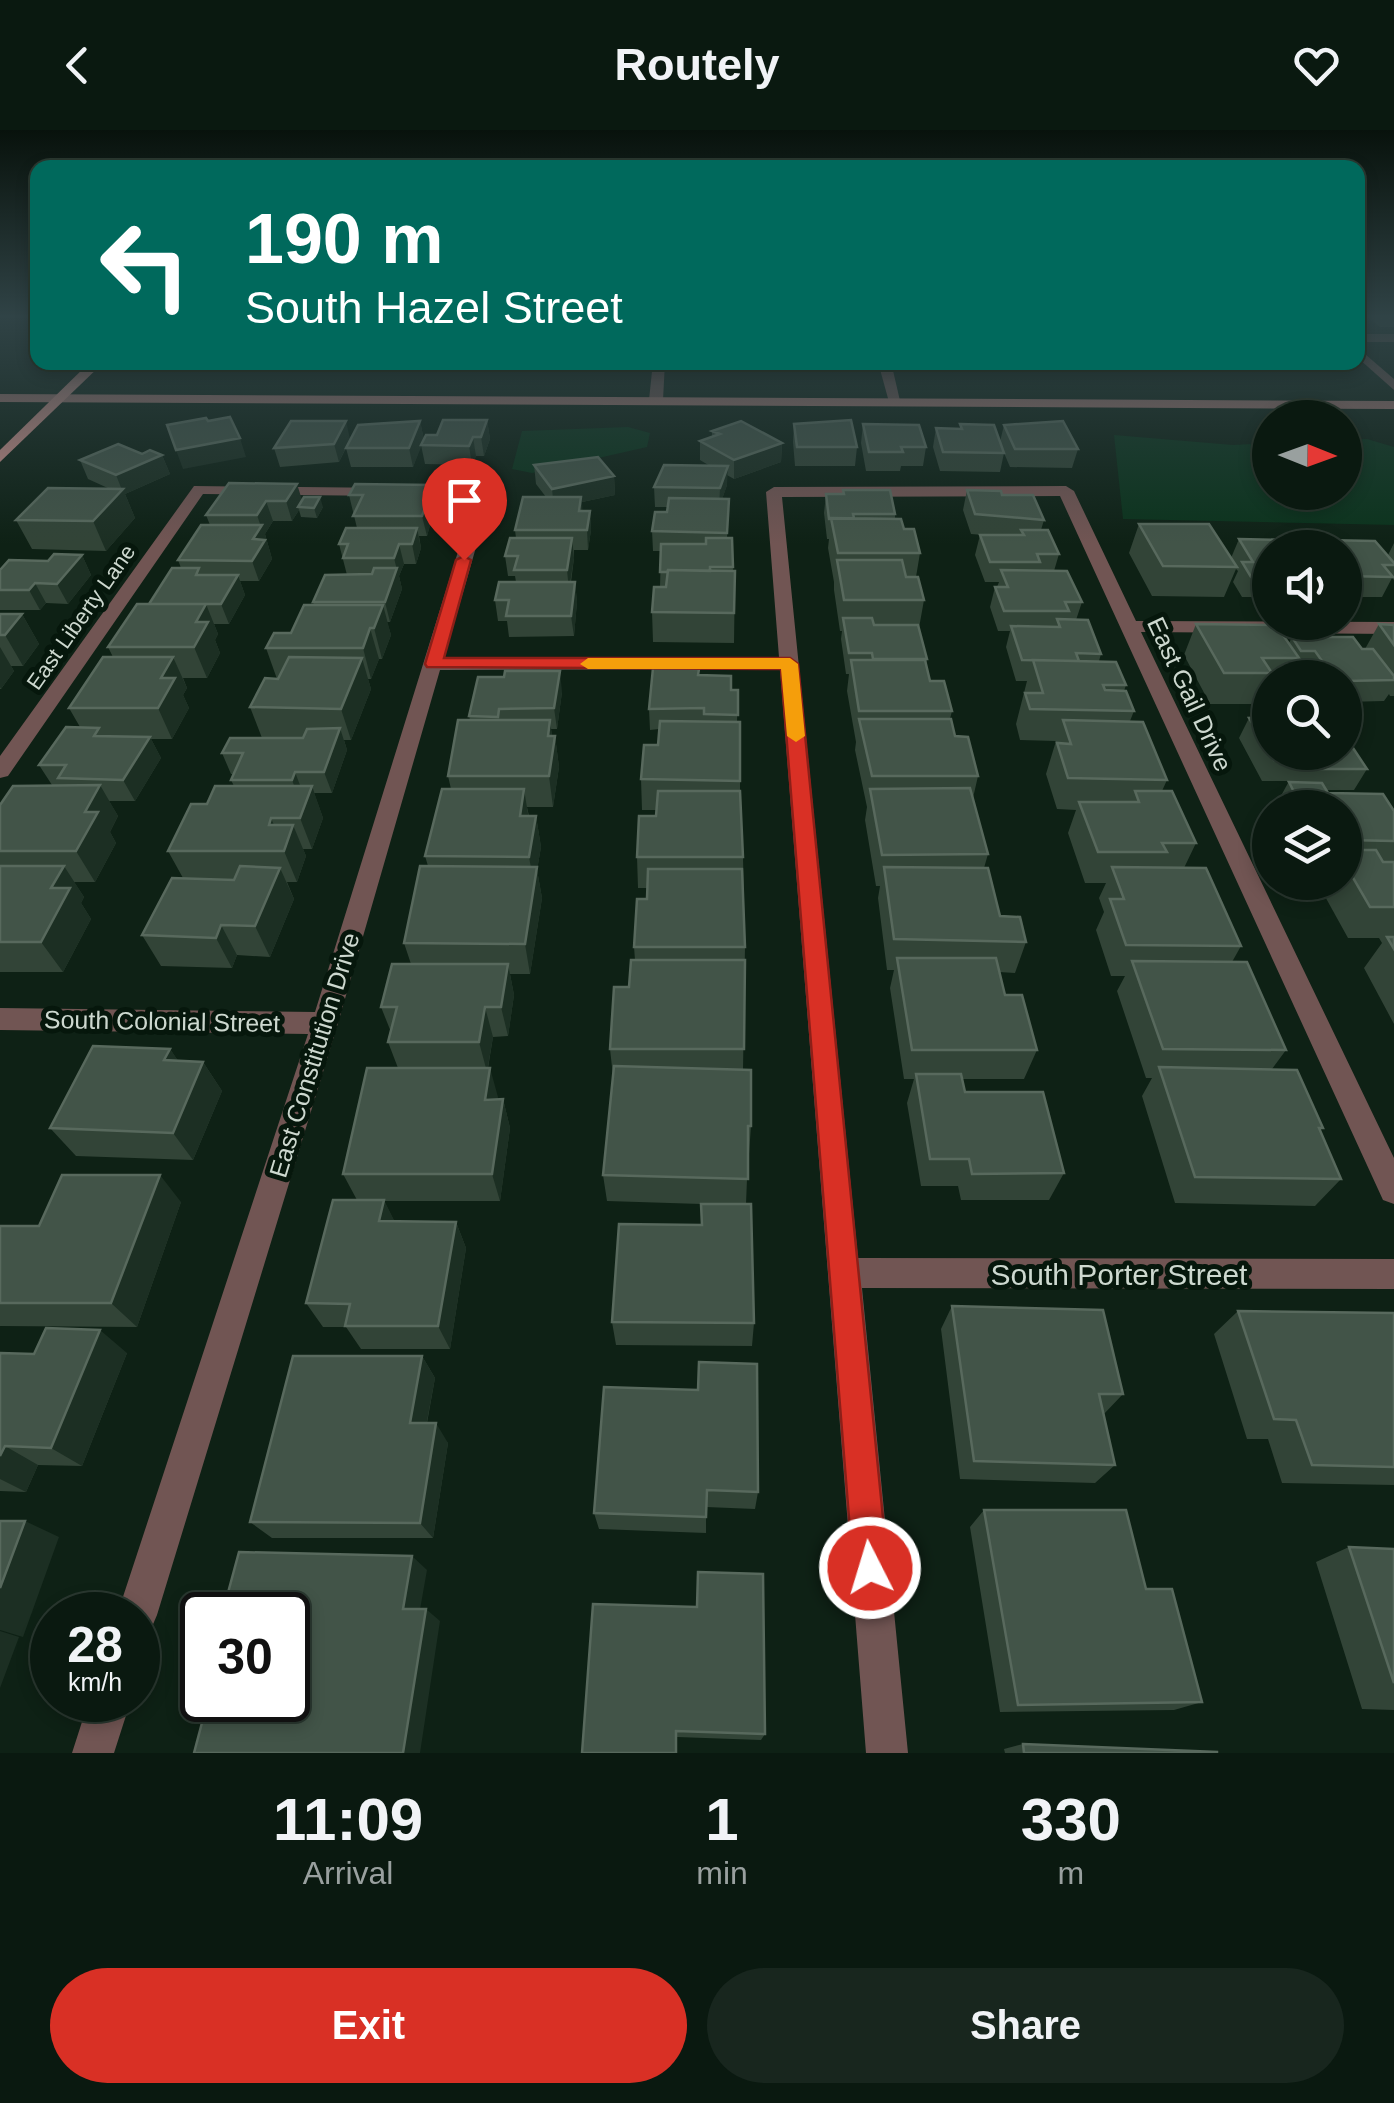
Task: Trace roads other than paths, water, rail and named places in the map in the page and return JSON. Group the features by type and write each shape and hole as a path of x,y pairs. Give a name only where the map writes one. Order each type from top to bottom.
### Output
{"main road":[{"path":"0,458 67,393"},
{"path":"0,398 1394,405"}],"street":[{"path":"656,400 657,393"},
{"path":"893,393 896,402"},
{"name":"East Constitution Drive","path":"144,1592 325,1022 484,492 198,489"},
{"name":"East Liberty Lane","path":"0,771 198,489"},
{"name":"East Gail Drive","path":"790,664 774,492 1066,491 1394,1190"},
{"path":"1127,626 1394,628"},
{"path":"434,664 790,664 886,1753"},
{"name":"South Colonial Street","path":"0,1019 325,1022"},
{"name":"South Porter Street","path":"844,1273 1394,1274"},
{"path":"93,1753 103,1722"}]}
